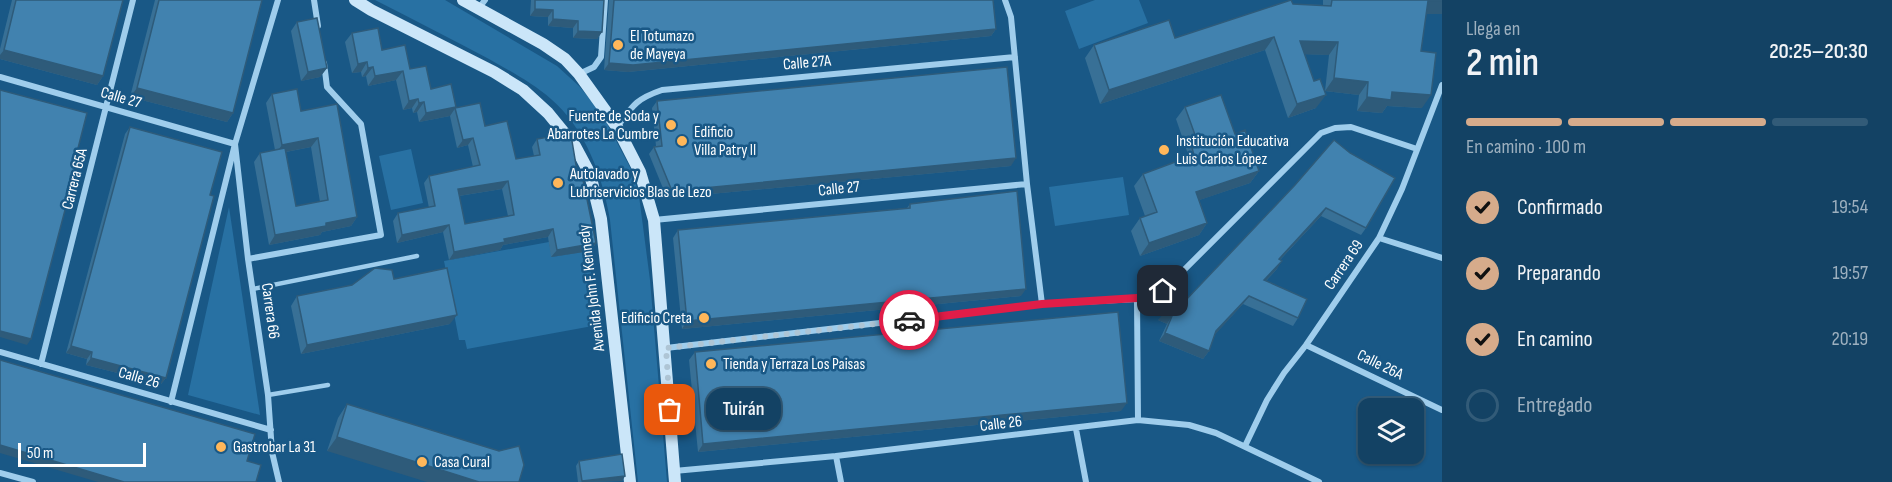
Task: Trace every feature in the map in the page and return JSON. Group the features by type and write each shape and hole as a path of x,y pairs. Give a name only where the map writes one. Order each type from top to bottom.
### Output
{"street":[{"name":"Carrera 65A","path":"41,364 133,0"},
{"name":"Carrera 66","path":"171,402 235,144 278,0"},
{"path":"314,0 318,28"},
{"name":"Avenida John F. Kennedy","path":"355,0 494,72 523,90 548,113 575,146 590,174 601,219 630,482"},
{"path":"463,0 482,4 565,59 579,74 617,127 640,172 654,220 666,348 674,477"},
{"path":"579,74 594,67 601,57 605,0"},
{"path":"1005,0 1011,17 1016,57 1027,184 1042,304"},
{"path":"248,259 381,234 361,124 327,87 322,52"},
{"name":"Calle 27A","path":"617,127 642,97 662,90 1016,57"},
{"name":"Calle 27","path":"0,78 235,144"},
{"name":"Carrera 69","path":"1245,446 1267,400 1284,373 1306,345 1379,238 1402,189 1442,85"},
{"path":"666,348 1042,304 1137,298 1163,291 1321,134 1335,128 1351,127 1417,149"},
{"name":"Carrera 66","path":"235,144 248,259 268,395 274,465 279,482"},
{"name":"Calle 27","path":"654,220 1027,184"},
{"path":"1379,238 1442,258"},
{"path":"1137,298 1138,420"},
{"name":"Calle 26A","path":"1306,345 1442,410"},
{"name":"Calle 26","path":"0,352 271,430"},
{"name":"Calle 26","path":"674,477 1138,420 1189,425 1216,433 1319,482"},
{"path":"1076,429 1086,482"},
{"path":"836,456 841,482"},
{"path":"0,473 33,482"}],"lane":[{"path":"253,289 417,256"},
{"path":"268,395 328,385"}],"shaded area":[{"path":"375,0 445,0 557,66 579,86 601,112 633,173 639,196 650,280 667,482 638,482 610,220 603,187 591,154 574,124 551,99 529,82"},
{"path":"1095,0 1139,0 1148,23 1079,49 1065,11"},
{"path":"411,149 423,203 391,210 379,156"},
{"path":"1123,177 1129,215 1055,226 1049,187"},
{"path":"229,207 260,415 188,395"},
{"path":"549,242 552,257 588,251 598,325 467,349 465,340 459,340 444,261"}],"building":[{"path":"16,0 123,0 103,76 4,50"},
{"path":"159,0 262,0 233,113 137,88"},
{"path":"535,0 604,0 602,32 578,31 578,21 553,19 553,10 535,9"},
{"path":"614,0 993,0 996,29 633,65 609,63"},
{"path":"1291,0 1293,4 1331,6 1332,0 1442,0 1428,1 1421,51 1436,53 1431,95 1392,92 1391,100 1367,97 1368,82 1334,78 1338,42 1300,41 1314,81 1320,79 1326,95 1297,104 1274,37 1109,90 1094,45 1169,20 1175,38"},
{"path":"317,18 327,68 308,72 297,22"},
{"path":"378,28 382,50 405,45 410,69 426,66 431,89 451,84 456,107 426,113 424,102 419,103 418,99 409,101 403,71 375,76 373,67 368,68 367,62 358,64 352,33"},
{"path":"1007,67 1016,158 672,191 654,147 662,146 657,101"},
{"path":"297,89 301,111 337,104 357,217 326,223 326,226 275,235 260,153 285,148 296,206 328,200 318,138 282,145 272,94"},
{"path":"0,90 87,113 76,156 79,157 31,339 0,331"},
{"path":"1221,95 1235,134 1245,130 1259,171 1196,192 1207,223 1149,243 1140,218 1157,212 1143,174 1194,155 1192,148 1199,146 1185,107"},
{"path":"480,103 485,126 507,121 516,159 540,155 537,139 566,134 572,141 577,171 581,170 596,243 557,250 553,229 504,239 505,242 454,252 449,225 402,235 398,213 435,206 429,176 480,165 473,138 463,140 455,108","holes":["508,181 514,215 465,224 458,189"]},
{"path":"130,127 222,152 210,195 214,196 166,378 91,358 92,352 71,346"},
{"path":"1334,140 1350,153 1395,178 1366,228 1326,208 1279,259 1282,261 1264,280 1307,299 1298,318 1249,296 1216,331 1209,351 1165,333 1172,316 1164,313 1176,296 1184,302 1295,185"},
{"path":"1017,191 1026,289 687,321 678,230 910,208 910,204"},
{"path":"375,268 392,270 394,279 447,268 457,315 307,345 297,296 352,285"},
{"path":"1118,312 1127,403 703,444 695,352"},
{"path":"0,360 255,434 247,461 261,465 256,482 124,482 0,445"},
{"path":"347,404 499,451 519,446 524,465 519,482 479,482 337,437"},
{"path":"622,454 625,476 582,481 579,461"}],"way so far":[{"path":"670,410 666,348 909,320"}],"place":[{"name":"El Totumazo de Mayeya","path":"618,45"},
{"name":"Fuente de Soda y Abarrotes La Cumbre","path":"671,125"},
{"name":"Edificio Villa Patry II","path":"682,141"},
{"name":"Institución Educativa Luis Carlos López","path":"1164,150"},
{"name":"Autolavado y Lubriservicios Blas de Lezo","path":"558,183"},
{"name":"Edificio Creta","path":"704,318"},
{"name":"Tienda y Terraza Los Paisas","path":"711,364"},
{"name":"Tuirán","path":"670,410"},
{"name":"Gastrobar La 31","path":"221,447"},
{"name":"Casa Cural","path":"422,462"}],"route":[{"path":"909,320 1042,304 1137,298 1163,291"}]}
